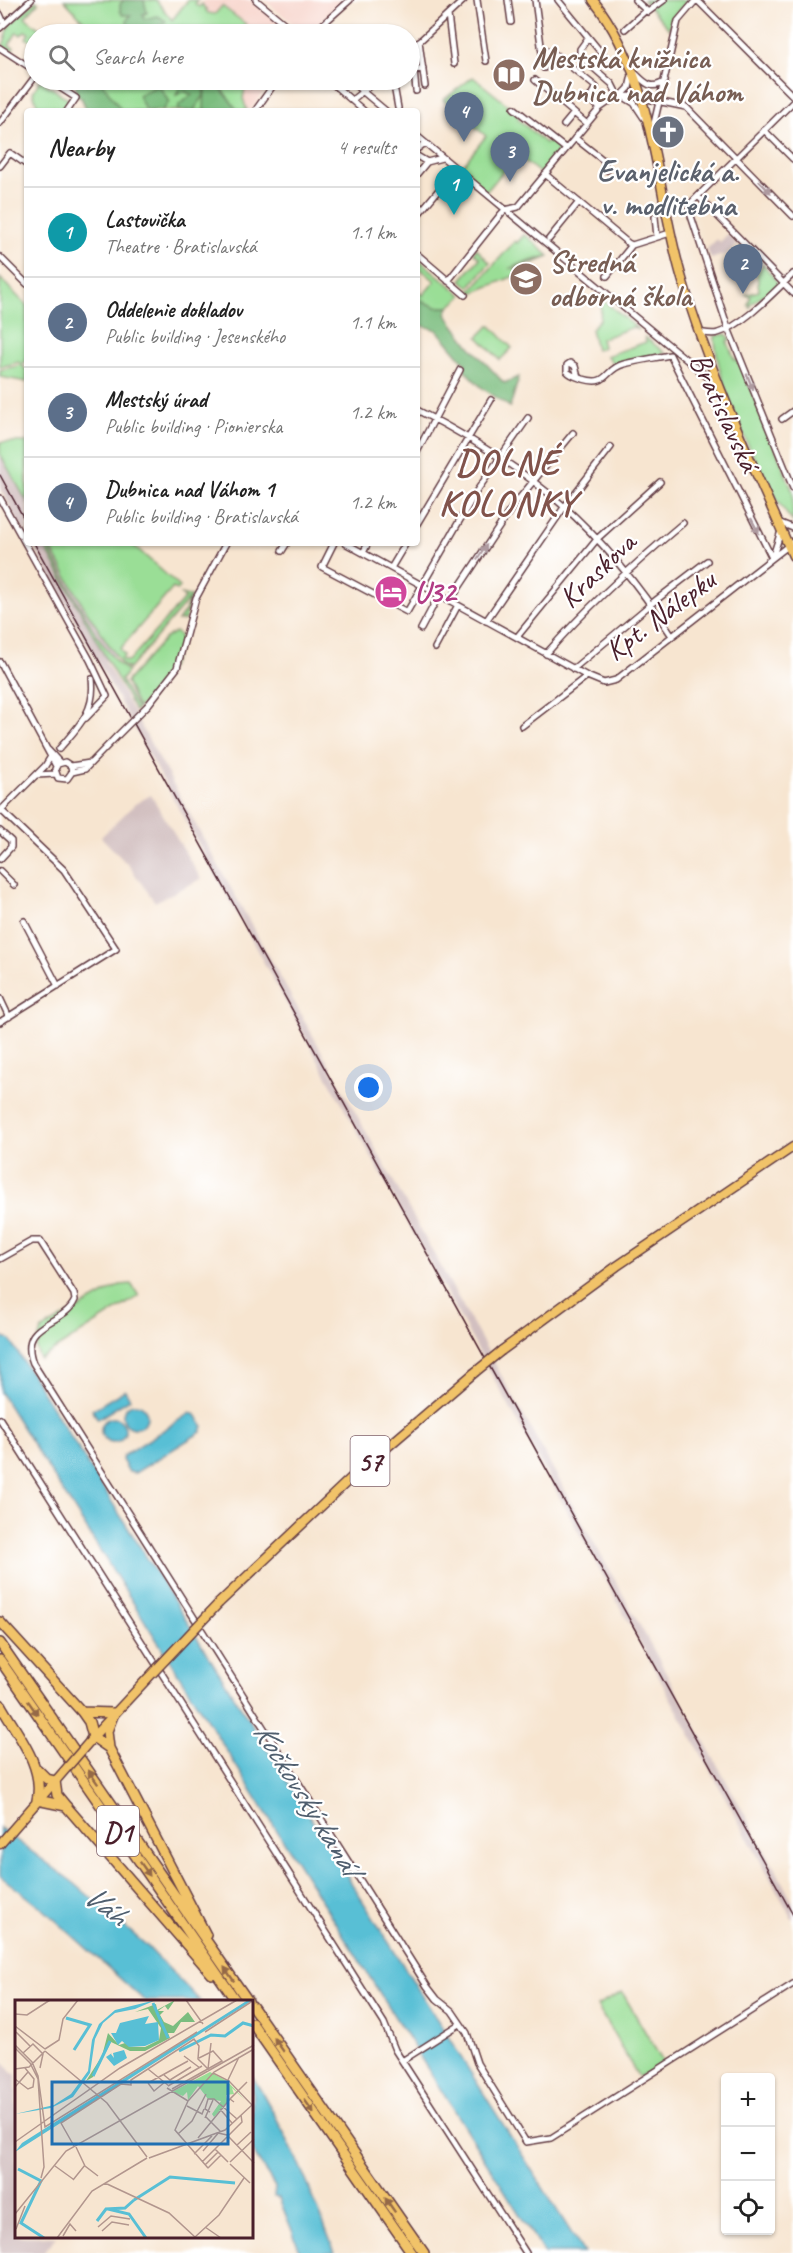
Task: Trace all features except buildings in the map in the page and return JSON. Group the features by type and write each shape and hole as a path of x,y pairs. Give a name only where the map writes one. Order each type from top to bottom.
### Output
{"highway":[{"path":"0,1622 82,1712 89,1722 91,1739 109,1748"},
{"name":"D1","path":"0,1643 247,2000"},
{"name":"D1","path":"0,1660 235,2000"},
{"path":"0,1704 36,1769 40,1786 35,1802 66,1806"},
{"path":"82,1712 114,1713 107,1731 109,1748 203,1924 210,1946"},
{"path":"36,1769 47,1779 56,1779 55,1788 66,1806 235,2000"},
{"path":"254,2009 424,2253"},
{"path":"254,2027 412,2253"}],"main road":[{"path":"593,0 616,31 634,71 642,97 670,233 699,332 717,385 777,521 791,544 793,556"},
{"name":"57","path":"0,1844 114,1713 219,1603 350,1479 501,1351 634,1254 793,1147"}],"street":[{"path":"2,25 31,0"},
{"path":"256,0 285,24"},
{"path":"323,24 350,0"},
{"path":"420,40 464,0"},
{"path":"477,0 486,61"},
{"path":"508,0 511,22"},
{"path":"535,0 544,68"},
{"path":"558,0 603,55 592,67"},
{"path":"635,0 645,11"},
{"path":"625,29 645,11 648,12 664,0"},
{"path":"651,138 678,21 697,0 793,96"},
{"path":"0,14 2,25"},
{"path":"448,15 454,64"},
{"path":"588,38 580,52 592,67 612,84 619,96 634,103 648,126"},
{"path":"541,47 551,51 596,87 589,99 600,108"},
{"path":"0,48 24,64"},
{"path":"420,48 426,86"},
{"path":"448,281 505,210 518,207 600,108 629,88 634,71 650,86 659,86 665,81"},
{"path":"535,80 587,124"},
{"path":"0,123 25,90"},
{"path":"64,90 76,98 69,108"},
{"path":"257,108 270,90"},
{"path":"340,90 361,108"},
{"path":"361,90 382,108"},
{"path":"352,100 365,90"},
{"path":"395,90 398,108"},
{"path":"619,96 642,97 686,108 793,216"},
{"path":"793,102 698,196 691,204 690,212 728,328 793,488"},
{"path":"514,108 566,149"},
{"path":"564,125 574,113"},
{"path":"764,130 793,159"},
{"path":"575,138 603,160 607,170"},
{"name":"Bratislavská","path":"420,139 672,352 717,385"},
{"path":"420,147 425,143"},
{"path":"0,166 10,153 24,163"},
{"path":"420,158 426,162"},
{"path":"420,170 426,162 442,158"},
{"path":"420,212 456,169"},
{"path":"545,174 632,244"},
{"path":"698,196 793,293"},
{"path":"549,239 579,202"},
{"path":"518,207 518,222"},
{"path":"656,217 657,237"},
{"path":"607,276 632,244 670,233"},
{"path":"2,256 24,281"},
{"path":"420,257 465,295"},
{"path":"699,332 715,334 728,328 793,273"},
{"path":"578,377 600,381 622,364 672,352"},
{"name":"Bratislavská","path":"672,352 772,558"},
{"path":"420,446 460,370"},
{"path":"420,519 490,400"},
{"path":"782,418 793,411"},
{"path":"420,412 500,456 565,506 598,538 626,570 672,636"},
{"path":"332,546 322,567 406,612 476,492 528,418"},
{"path":"450,602 493,535 573,433"},
{"path":"486,621 565,506 611,447"},
{"path":"517,638 598,538 660,482"},
{"path":"0,498 24,542"},
{"path":"777,521 793,528"},
{"name":"Kraskova","path":"546,654 586,608 626,570 683,523"},
{"path":"772,558 782,531"},
{"name":"Kpt. Nálepku","path":"350,546 573,669 604,683 616,680 791,544"},
{"path":"26,546 107,696 58,749"},
{"path":"45,766 72,770 85,769 148,705 177,668 196,598 224,546"},
{"path":"282,551 285,546"},
{"path":"363,553 366,546"},
{"path":"391,568 404,546"},
{"path":"573,669 651,603 707,561"},
{"path":"421,629 440,595"},
{"path":"435,648 458,605"},
{"path":"0,662 65,780 72,770"},
{"path":"522,726 587,676"},
{"path":"86,718 92,704 93,679"},
{"path":"47,749 57,767"},
{"path":"0,1022 116,949 64,870 1,810 30,778 45,766 50,758"},
{"path":"30,778 57,767"},
{"path":"0,831 11,842 11,847 0,859"},
{"path":"0,871 14,885"},
{"path":"24,921 58,986"},
{"path":"0,998 9,1017"},
{"path":"0,1259 32,1241 40,1241 74,1294 75,1300 72,1307 34,1333 30,1348 33,1363 426,1986 452,2011 468,2036 478,2066 526,2142 551,2138 793,1984"},
{"path":"0,1419 364,1989 402,2061 526,2253"},
{"path":"402,2061 460,2024"}],"shaded area":[{"path":"205,0 251,0 280,24 185,24"},
{"path":"264,0 344,0 317,24 294,24"},
{"path":"230,90 265,90 252,108 247,108"},
{"path":"728,234 737,244 726,254 711,259 707,249 717,239 720,242"},
{"path":"0,444 24,488 24,530 15,517 0,486"},
{"path":"34,546 57,546 119,653 105,661 779,1876 793,1903 793,1920"},
{"path":"151,795 201,879 155,902 129,866 101,837 135,804"},
{"path":"0,2060 15,2074 15,2238 56,2238 42,2253 0,2253"}],"green space":[{"path":"64,0 156,0 172,20 188,0 198,0 195,4 199,7 202,4 208,13 215,14 222,6 246,24 86,24"},
{"path":"124,0 144,0 147,13 143,14 144,19 158,16 166,21 162,24 128,24 127,20 131,15 123,15 120,11 120,4"},
{"path":"643,0 688,0 671,19 669,29"},
{"path":"36,1 38,3 25,17 34,24 24,24 24,32 21,35 17,32 9,45 14,48 11,52 3,46 10,24"},
{"path":"473,77 519,114 518,119 545,143 550,140 561,149 541,174 517,155 486,192 459,170 486,136 443,100"},
{"path":"34,90 55,90 72,102 68,108 38,108"},
{"path":"76,90 245,90 243,98 246,108 86,108 82,99 76,94"},
{"path":"76,90 107,90 120,108 86,108 82,99 76,94"},
{"path":"148,90 162,90 169,102 164,108 144,108 138,95"},
{"path":"178,90 204,90 204,96 195,108 178,108 179,105 192,95 184,91 176,95"},
{"path":"205,90 222,90 236,108 204,108"},
{"path":"524,235 549,257 528,265 526,263 527,266 515,269 517,275 467,295 515,241 517,243"},
{"path":"476,248 490,263 469,287 461,280 480,258 474,253"},
{"path":"420,260 462,295 461,297 449,307 436,307 420,300 420,292 423,295 435,281 420,268"},
{"path":"763,264 779,284 750,305 751,309 748,305 751,296 745,295 759,291 757,274"},
{"path":"0,278 24,303 24,363 22,365 24,381 0,377 0,370 21,365 19,362 0,367"},
{"path":"602,299 639,330 633,327 601,339 603,347 596,350 591,329 600,319"},
{"path":"420,300 436,307 449,307 446,314 469,345 504,383 519,377 510,407 481,387 465,371 465,363 437,330 420,325"},
{"path":"490,325 512,348 500,360 478,337"},
{"path":"726,334 731,339 727,341 735,360 739,359 793,492 793,522 781,506 755,460 732,406 717,356 715,336"},
{"path":"645,337 665,353 615,365 606,356 646,342"},
{"path":"0,442 24,442 24,497 0,454"},
{"path":"45,546 48,546 107,650 118,664 128,671 121,680 137,709 135,711"},
{"path":"50,546 134,546 180,587 177,590 173,588 120,649 125,655 122,658 125,661 129,661 185,598 181,595 191,596 185,620 178,621 189,599 129,669 122,665 87,612"},
{"path":"175,632 181,636 171,667 160,684 138,708 126,682 165,638"},
{"path":"131,1284 139,1296 40,1359 36,1348 41,1330 120,1285"},
{"path":"622,1992 664,2064 639,2078 597,2006"}],"water":[{"path":"0,1335 10,1340 584,2253 544,2253 0,1392"},
{"path":"125,1390 130,1399 98,1419 92,1410"},
{"path":"135,1404 143,1408 147,1416 143,1424 135,1428 127,1424 123,1416 127,1408"},
{"path":"190,1413 196,1415 203,1426 201,1432 135,1473 129,1472 122,1460 123,1456"},
{"path":"113,1418 121,1422 125,1430 121,1438 113,1442 105,1438 101,1430 105,1422"},
{"path":"0,1828 74,1883 146,1945 199,2000 144,2000 42,1908 0,1876"},
{"path":"254,2079 298,2162 335,2253 301,2253 279,2198 274,2197 275,2187 254,2153"}],"railway":[{"path":"0,475 24,519"},
{"path":"36,546 793,1915"}],"place":[{"name":"Mestská knižnica Dubnica nad Váhom","path":"509,75"},
{"name":"Evanjelická a. v. modlitebňa","path":"668,132"},
{"name":"Dubnica nad Váhom 1","path":"464,142"},
{"name":"Mestský úrad","path":"510,182"},
{"name":"Lastovička","path":"454,215"},
{"name":"Stredná odborná škola","path":"526,279"},
{"name":"Oddelenie dokladov","path":"743,294"},
{"name":"U32","path":"391,592"}],"district":[{"name":"DOLNÉ KOLONKY","path":"508,482"}],"water label":[{"name":"Kočkovský kanál","path":"307,1798"},
{"name":"Váh","path":"106,1905"}]}
